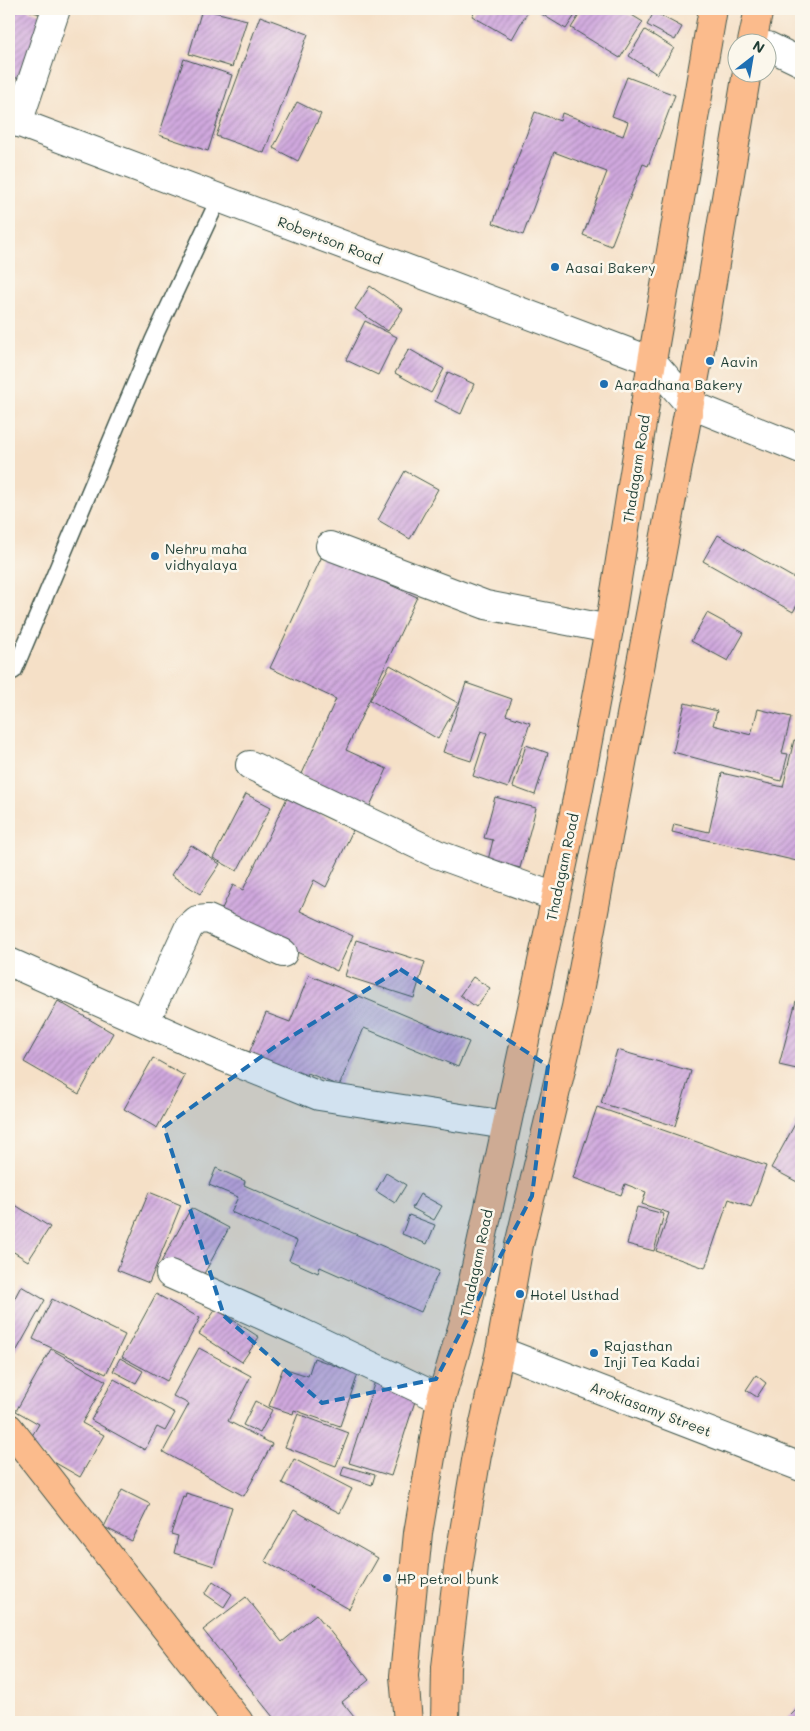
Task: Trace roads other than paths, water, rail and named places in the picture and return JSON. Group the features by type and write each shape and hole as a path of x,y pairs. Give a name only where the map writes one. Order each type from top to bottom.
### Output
{"main road":[{"path":"758,32 759,9"},
{"name":"Thadagam Road","path":"408,1722 404,1676 417,1543 441,1399 465,1318 555,897 609,629 708,12"},
{"path":"445,1722 446,1667 459,1561 477,1455 500,1351 519,1245 576,1007 706,318 745,82"},
{"path":"9,1428 239,1722"}],"street":[{"path":"13,121 56,9"},
{"path":"778,51 801,62"},
{"name":"Robertson Road","path":"13,121 652,361"},
{"path":"652,361 689,404 801,449"},
{"path":"330,546 486,605 609,629"},
{"path":"250,765 437,854 555,897"},
{"path":"145,1022 189,926 197,920 208,919 283,953"},
{"path":"9,962 319,1096 506,1125"},
{"path":"170,1274 300,1332 441,1399"},
{"name":"Arokiasamy Street","path":"500,1351 801,1467"}],"lane":[{"path":"14,671 153,340 219,198"}],"place":[{"name":"Aasai Bakery","path":"555,267"},
{"name":"Aavin","path":"710,361"},
{"name":"Aaradhana Bakery","path":"604,384"},
{"name":"Nehru maha vidhyalaya","path":"155,556"},
{"name":"Hotel Usthad","path":"520,1294"},
{"name":"Rajasthan Inji Tea Kadai","path":"594,1353"},
{"name":"HP petrol bunk","path":"387,1578"}]}
